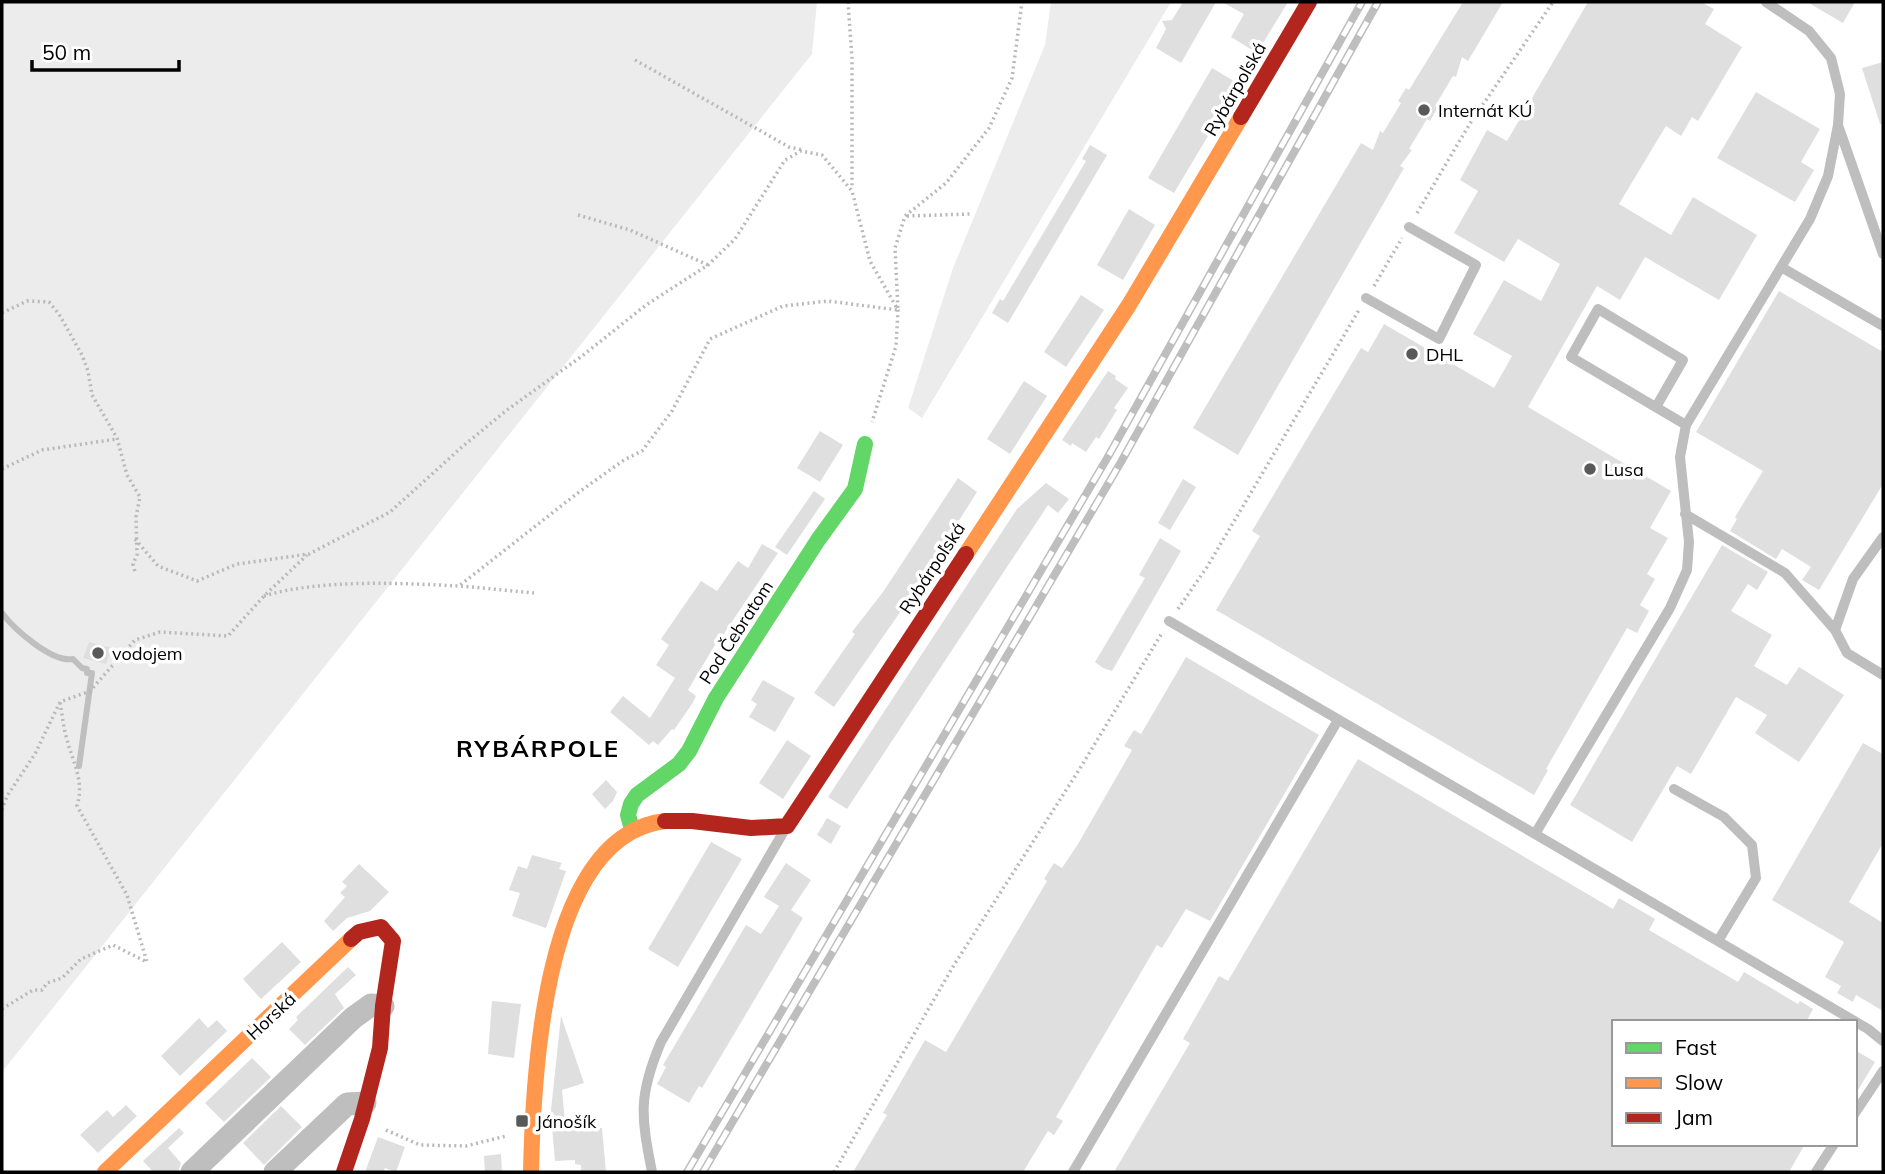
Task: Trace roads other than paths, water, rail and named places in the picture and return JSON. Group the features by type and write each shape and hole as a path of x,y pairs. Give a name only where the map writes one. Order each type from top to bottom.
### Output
{"street":[{"name":"Rybárpoľská","path":"787,826 1129,305 1309,2"},
{"name":"Pod Čebratom","path":"632,829 628,815 631,804 650,784 679,764 689,751 716,698 818,540 855,489 865,444"},
{"path":"531,1172 534,1074 541,1023 558,946 590,875 615,842 632,829 648,824 678,820 740,827 787,826"},
{"name":"Horská","path":"105,1172 359,932 380,928 393,941 380,1048 364,1111 344,1172"},
{"path":"192,1172 353,1018 371,1004 383,1006"},
{"path":"275,1172 347,1104 364,1111"}],"lane":[{"path":"1535,834 1670,608 1686,570 1689,542 1680,457 1686,425 1810,219 1828,177 1838,125 1840,94 1831,58 1809,31 1766,2"},
{"path":"1838,125 1883,254"},
{"path":"1366,298 1439,339 1476,265 1409,227"},
{"path":"1781,267 1883,326"},
{"path":"1656,407 1683,360 1598,309 1571,357 1686,425"},
{"path":"1685,514 1785,573 1835,630 1847,653 1883,675"},
{"path":"1835,630 1853,579 1883,537"},
{"path":"1169,621 1853,1020"},
{"path":"1073,1172 1338,720"},
{"path":"1674,789 1724,817 1752,845 1756,878 1718,941"},
{"name":"Rybárpoľská","path":"652,1172 643,1125 643,1096 649,1070 661,1042 787,826"},
{"path":"1857,1023 1883,1041"},
{"path":"1857,1110 1883,1071"},
{"path":"1816,1172 1833,1146"}],"waterway":[{"path":"2,613 24,636 44,650 64,659 73,659 87,669 87,673 92,673 79,766"}],"railway":[{"path":"687,1172 1109,455 1362,2"},
{"path":"703,1172 1121,462 1378,2"}],"place":[{"name":"Internát KÚ","path":"1424,110"},
{"name":"DHL","path":"1412,354"},
{"name":"Lusa","path":"1590,469"},
{"name":"vodojem","path":"98,653"},
{"name":"Jánošík","path":"522,1121"}],"district":[{"name":"RYBÁRPOLE","path":"538,748"}]}
